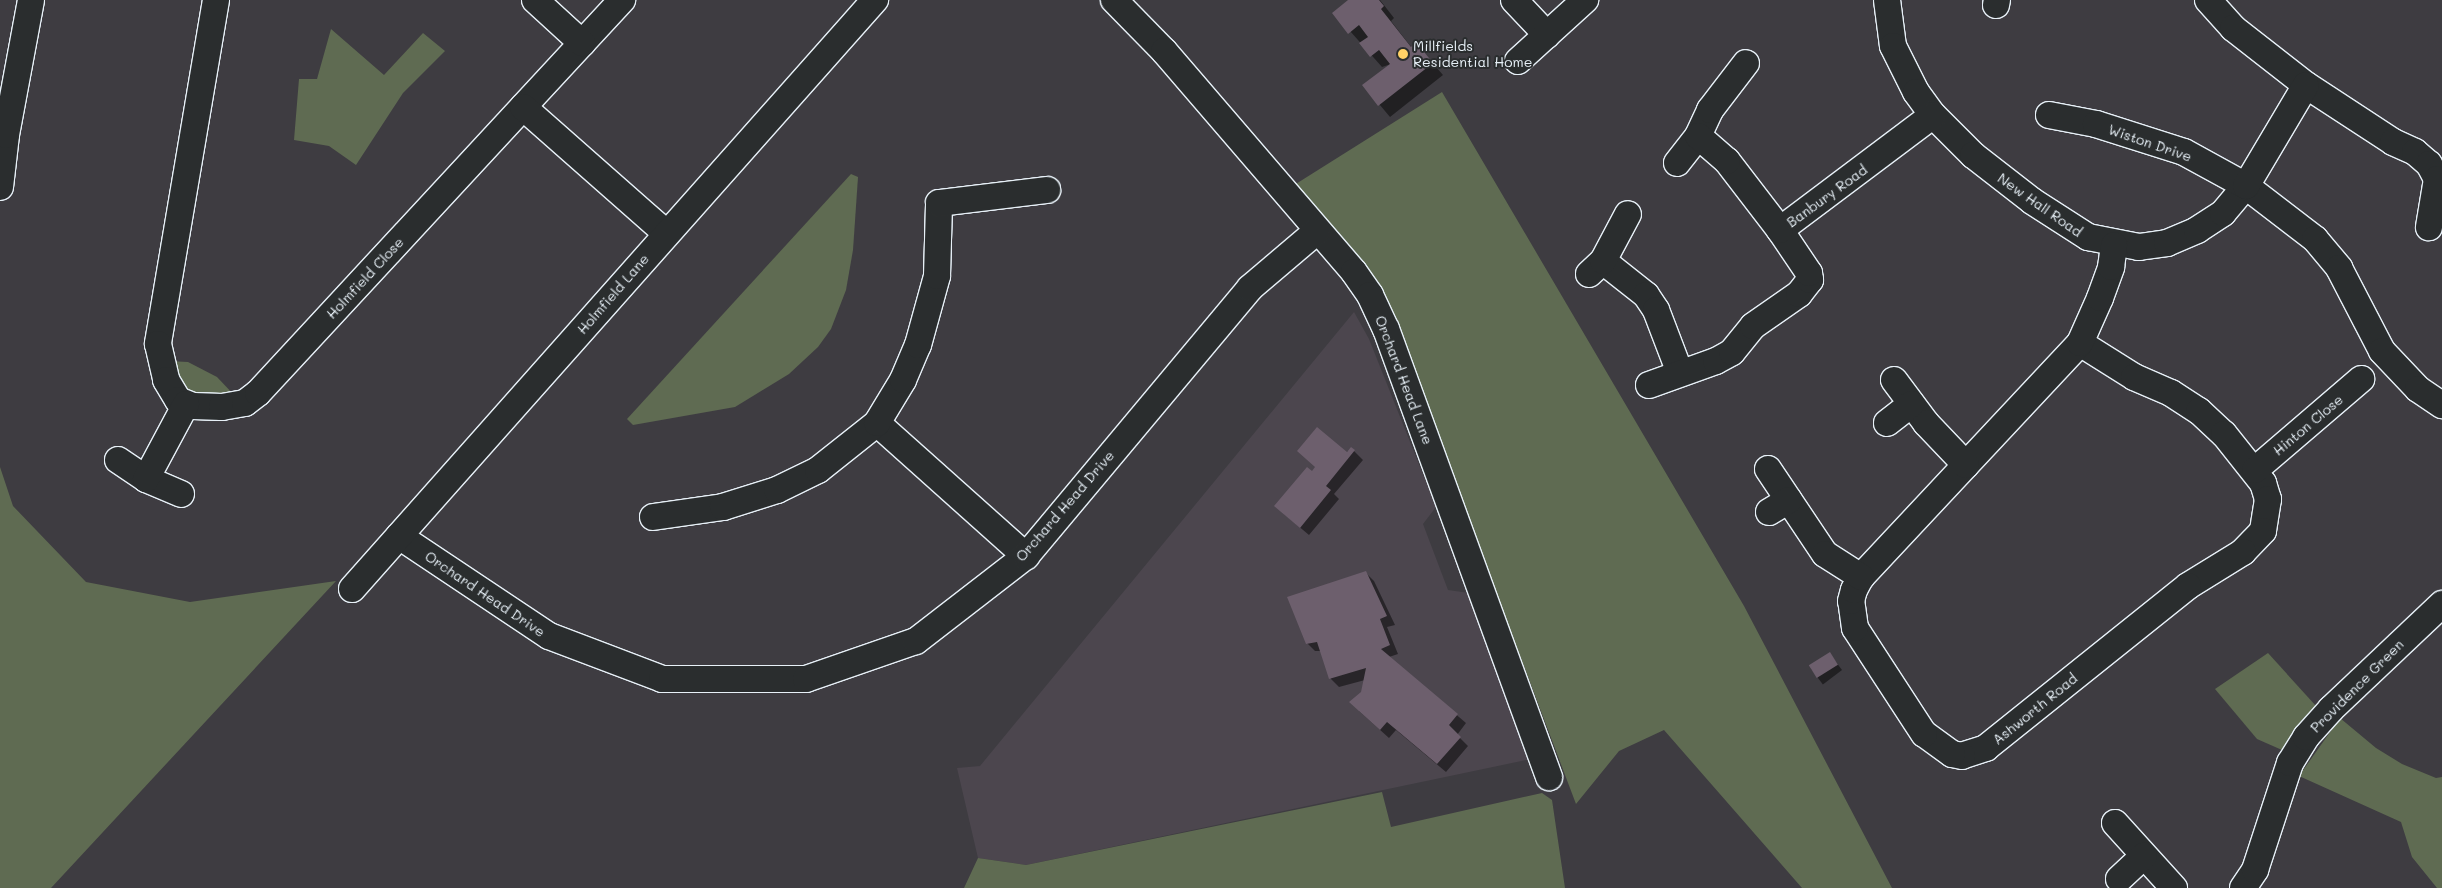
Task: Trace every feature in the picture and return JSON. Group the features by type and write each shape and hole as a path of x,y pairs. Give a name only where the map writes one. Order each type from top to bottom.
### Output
{"street":[{"path":"0,187 6,135 31,0"},
{"path":"146,479 186,404 172,394 158,344 216,0"},
{"path":"535,0 582,43"},
{"name":"Holmfield Close","path":"186,404 222,407 244,403 258,393 622,0"},
{"name":"Holmfield Lane","path":"352,589 666,233 875,0"},
{"name":"Orchard Head Lane","path":"1114,0 1164,51 1354,272 1386,328 1549,777"},
{"path":"1514,0 1547,35"},
{"path":"1518,61 1585,0"},
{"name":"New Hall Road","path":"1887,0 1893,46 1916,92 1933,115 1973,155 2032,202 2088,237 2114,245 2139,247 2175,240 2223,213 2246,186 2306,85"},
{"path":"2208,0 2233,28 2306,85 2393,142 2416,152 2429,164 2440,178 2429,227"},
{"path":"1677,163 1698,136 1710,110 1746,63"},
{"path":"523,107 666,233"},
{"name":"Banbury Road","path":"1649,385 1716,361 1732,352 1753,326 1808,286 1809,273 1780,230 1933,115"},
{"name":"Wiston Drive","path":"2049,115 2096,124 2184,152 2246,186"},
{"path":"1698,136 1727,161 1780,230"},
{"path":"2246,186 2315,238 2339,268 2382,351 2418,389 2442,405"},
{"path":"653,517 723,507 777,490 818,470 877,423 903,380 918,346 937,276 939,203 1047,190"},
{"path":"1628,214 1596,268 1646,295 1656,310 1680,373"},
{"name":"Orchard Head Drive","path":"399,536 549,636 662,679 806,679 916,641 1026,556 1250,288 1317,231"},
{"name":"Ashworth Road","path":"2080,343 2106,361 2171,393 2199,411 2224,434 2255,470 2263,483 2267,507 2263,531 2253,543 2188,586 1986,748 1962,756 1938,746 1924,734 1855,628 1851,601 1861,577 2080,343 2106,282 2114,245"},
{"name":"Hinton Close","path":"2255,470 2361,379"},
{"path":"1894,380 1911,404 1966,465"},
{"path":"1887,422 1911,404"},
{"path":"877,423 1026,556"},
{"path":"118,460 146,479 181,494"},
{"path":"1768,470 1779,506 1825,554 1861,577"},
{"name":"Providence Green","path":"2243,888 2255,870 2290,763 2306,737 2331,709 2442,604"},
{"path":"2115,823 2174,888"},
{"path":"2119,879 2144,856"}],"shaded area":[{"path":"1354,312 1369,339 1436,507 1423,524 1448,590 1469,593 1531,759 1026,865 978,858 957,768 980,766"}],"green space":[{"path":"331,29 384,75 423,33 445,51 403,93 356,165 329,146 294,140 299,79 317,79"},
{"path":"1442,92 1744,606 1892,888 1802,888 1664,730 1619,751 1576,804 1386,301 1291,187"},
{"path":"851,174 858,177 853,250 846,290 831,329 818,347 789,374 735,407 633,425 627,419"},
{"path":"168,361 188,362 217,377 235,396 190,395"},
{"path":"0,467 13,506 86,582 190,602 336,581 51,888 0,888"},
{"path":"2268,653 2316,706 2282,750 2257,739 2215,689"},
{"path":"2340,718 2376,748 2402,764 2436,778 2442,777 2442,888 2437,888 2412,857 2401,822 2299,776"},
{"path":"1382,792 1391,827 1542,793 1552,800 1565,888 964,888 978,858 1026,865"}],"building":[{"name":"Millfields Residential Home","path":"1348,0 1379,0 1384,6 1381,9 1411,47 1416,42 1433,63 1378,106 1362,85 1390,64 1379,50 1370,57 1359,43 1368,37 1359,25 1348,34 1332,13"},
{"path":"1317,427 1347,452 1351,447 1355,450 1326,486 1331,490 1300,528 1274,506 1307,467 1312,471 1315,467 1297,451"},
{"path":"1366,571 1387,616 1380,619 1390,645 1381,649 1458,714 1449,725 1461,737 1437,764 1387,722 1380,730 1349,702 1361,692 1366,668 1329,679 1317,642 1306,644 1287,597"},
{"path":"1830,652 1838,665 1817,678 1809,665"}],"place":[{"name":"Millfields Residential Home","path":"1403,54"}]}
